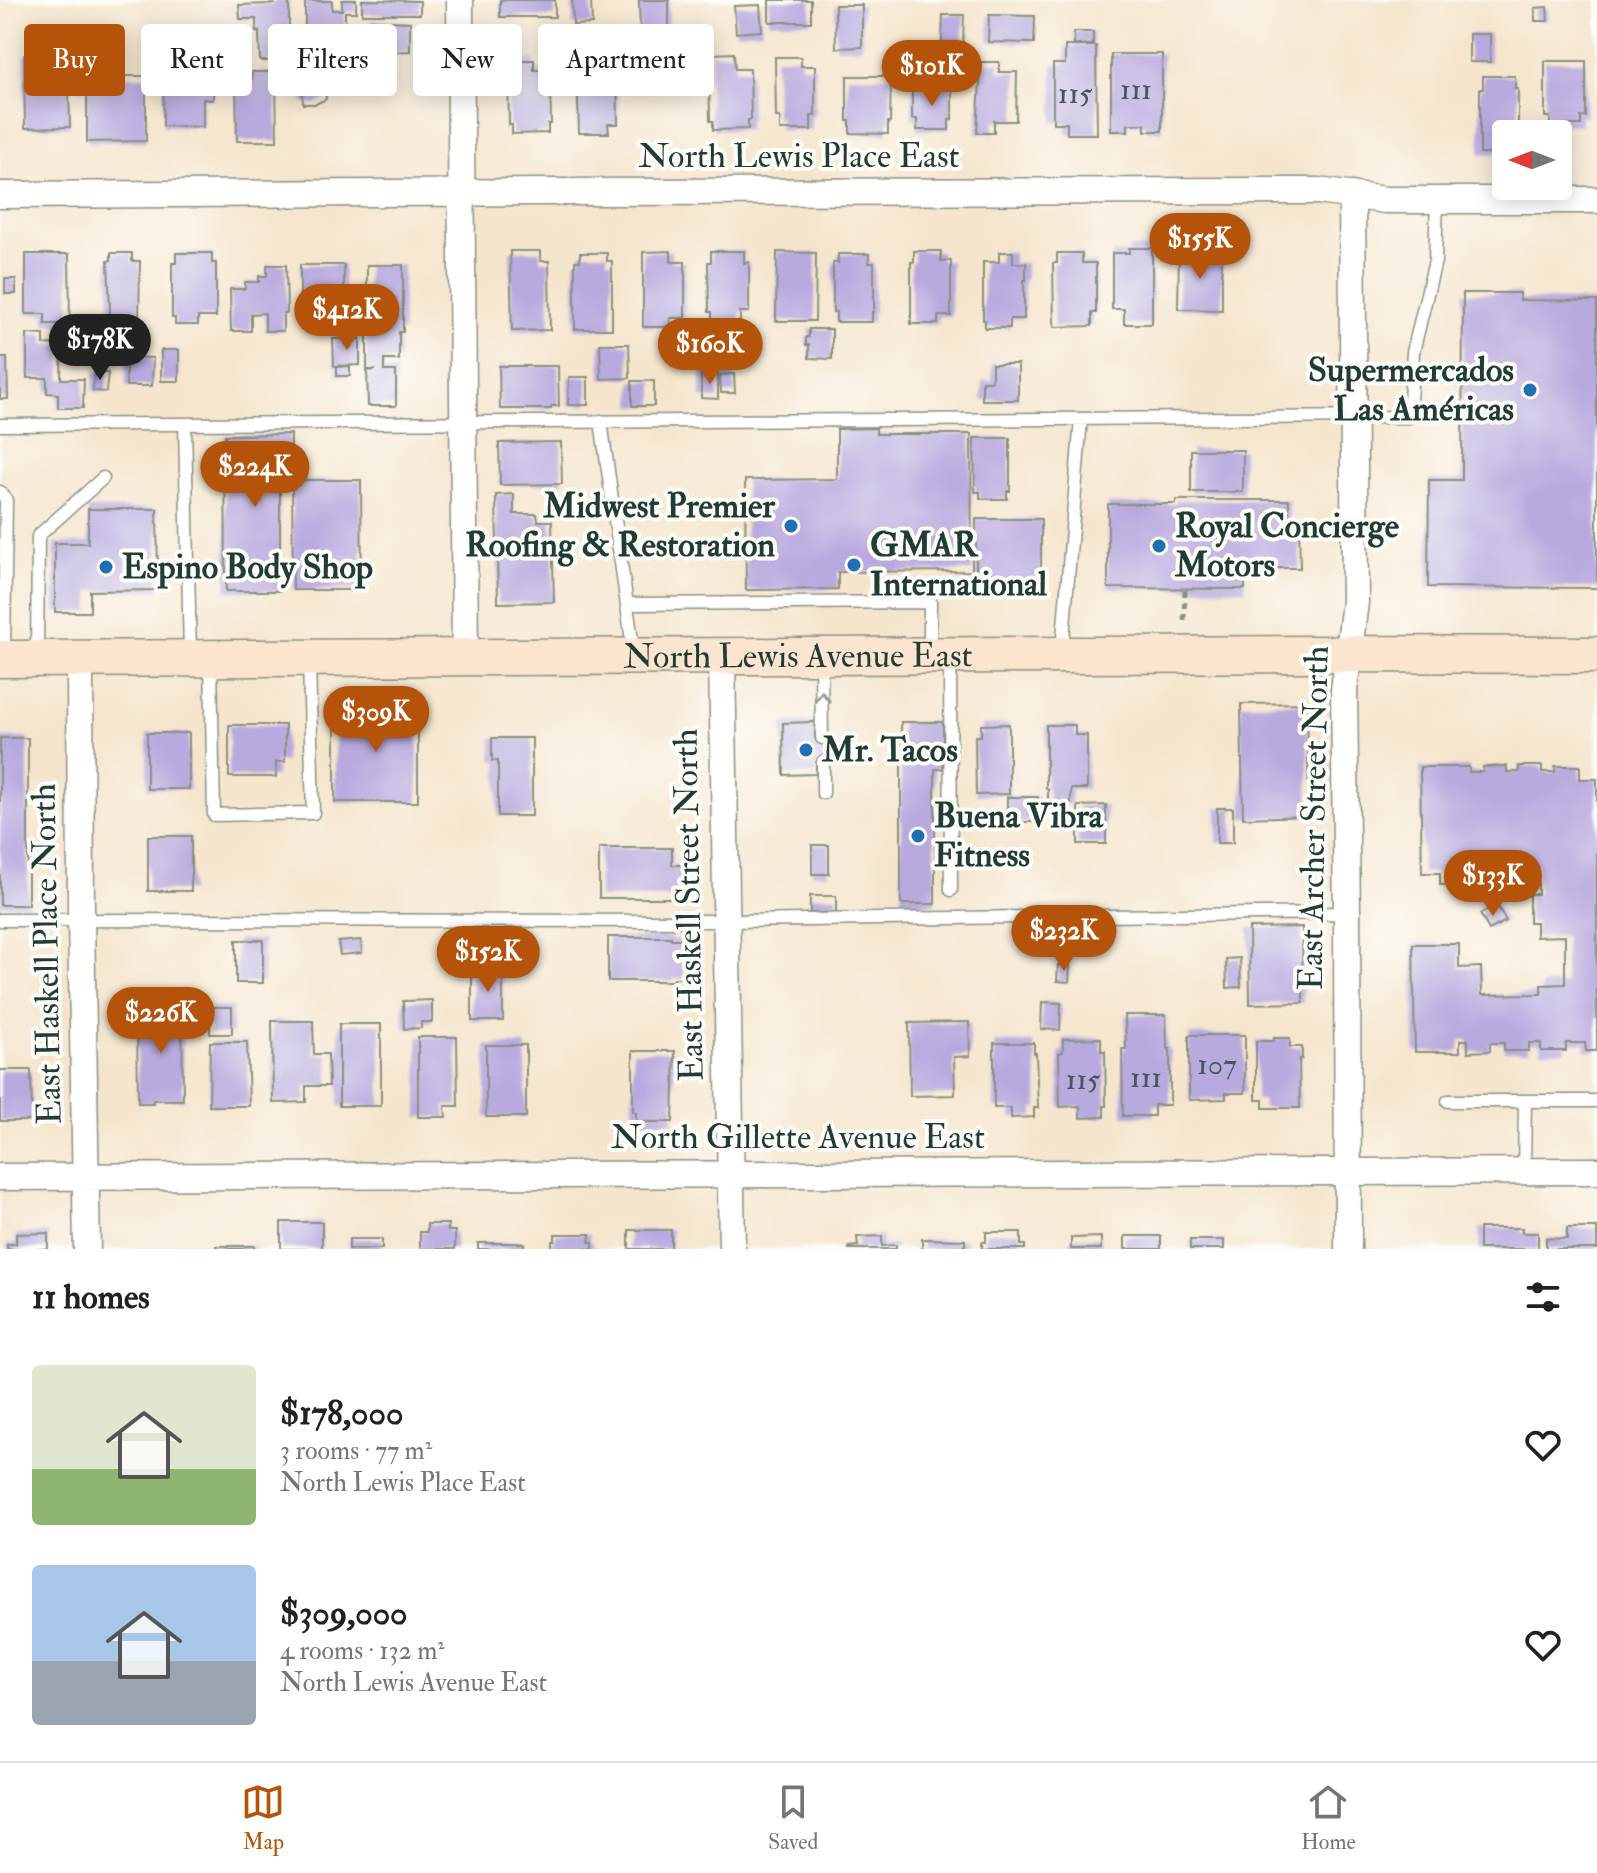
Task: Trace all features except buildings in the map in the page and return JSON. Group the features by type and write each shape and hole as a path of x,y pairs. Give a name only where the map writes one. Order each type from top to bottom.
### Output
{"main road":[{"name":"North Lewis Avenue East","path":"14,659 1597,655"}],"street":[{"path":"460,0 465,657"},
{"name":"North Lewis Place East","path":"0,195 1318,191 1385,200 1597,200"},
{"name":"East Archer Street North","path":"1348,1249 1344,690 1355,602 1352,195"},
{"name":"East Haskell Street North","path":"722,656 732,1249"},
{"name":"East Haskell Place North","path":"80,658 87,1249"},
{"name":"North Gillette Avenue East","path":"0,1177 1597,1171"}],"lane":[{"path":"0,425 1409,417 1413,352 1435,261 1437,200"},
{"path":"1062,655 1081,419"},
{"path":"601,421 634,657"},
{"path":"185,424 214,815 313,813 309,658"},
{"path":"14,659 38,536 103,478"},
{"path":"0,492 6,499 14,659"},
{"path":"627,604 930,602 940,655 951,890"},
{"path":"821,656 822,738"},
{"path":"823,762 823,793"},
{"path":"0,920 725,921 1347,913"},
{"path":"1448,1101 1597,1101"},
{"path":"1524,1171 1525,1101"}],"path":[{"path":"1184,620 1185,589"}],"place":[{"name":"Supermercados Las Américas","path":"1530,390"},
{"name":"Midwest Premier Roofing & Restoration","path":"791,526"},
{"name":"Royal Concierge Motors","path":"1159,546"},
{"name":"GMAR International","path":"854,565"},
{"name":"Espino Body Shop","path":"106,567"},
{"name":"Mr. Tacos","path":"806,750"},
{"name":"Buena Vibra Fitness","path":"918,836"}]}
